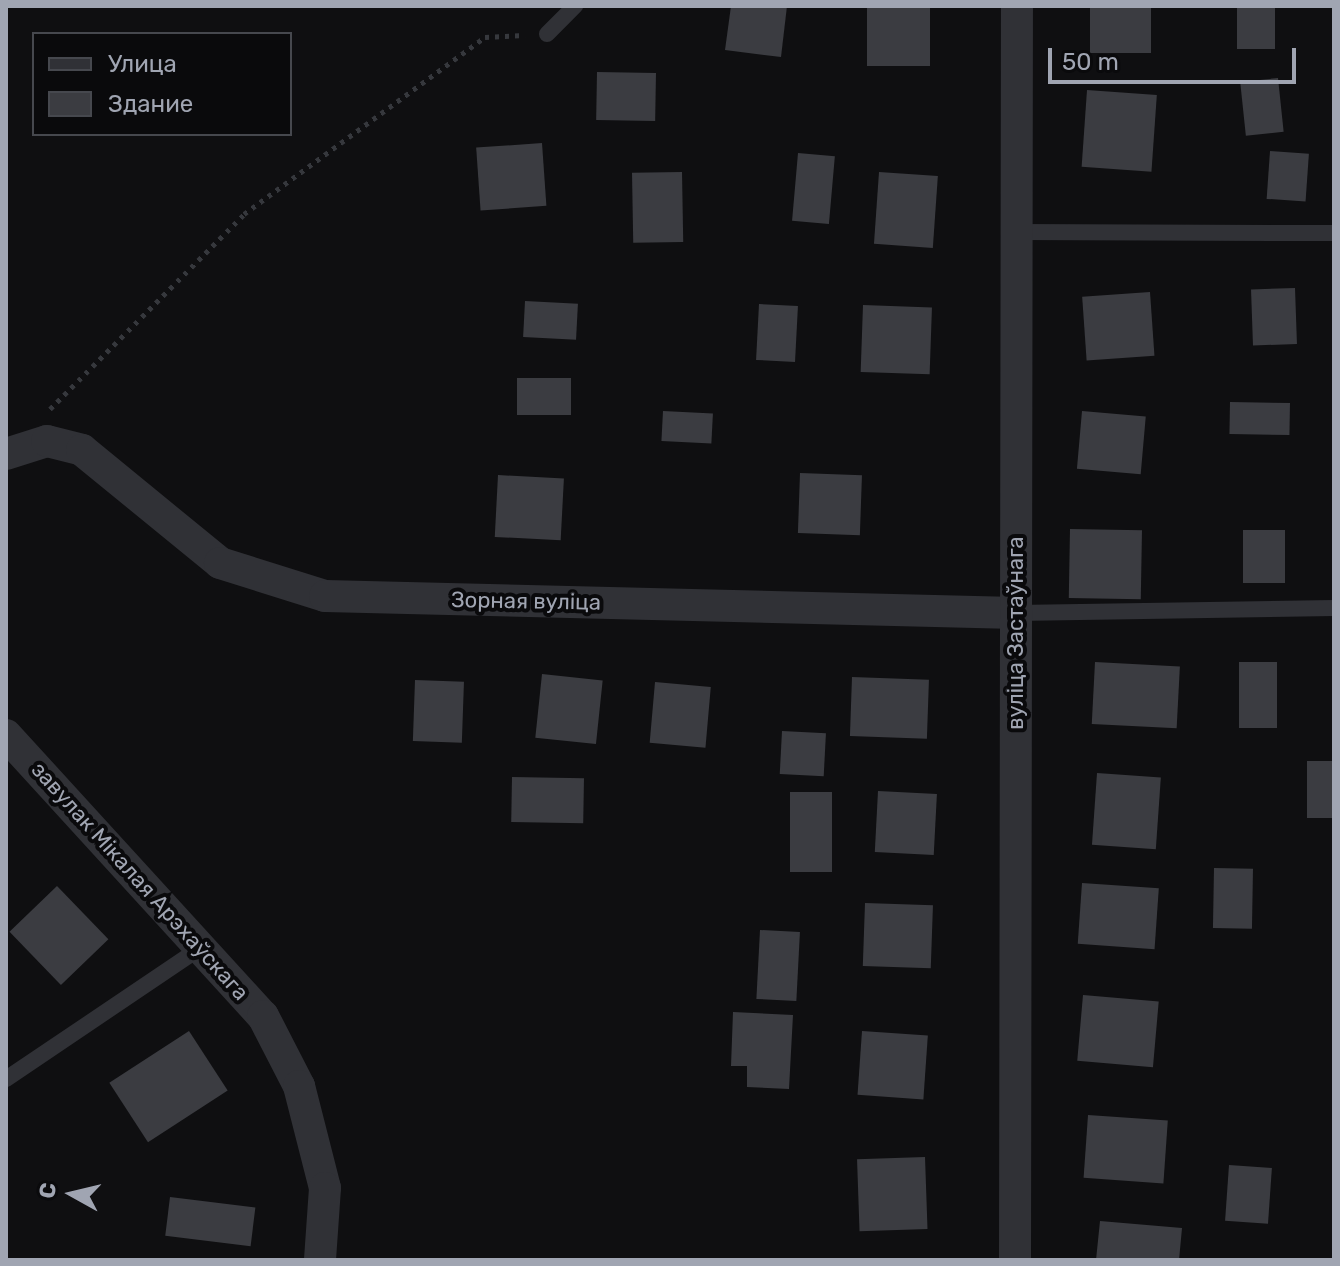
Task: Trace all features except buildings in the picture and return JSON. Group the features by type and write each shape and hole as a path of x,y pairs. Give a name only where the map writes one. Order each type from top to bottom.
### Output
{"street":[{"name":"вуліца Застаўнага","path":"1015,1260 1017,6"},
{"name":"Зорная вуліца","path":"10,450 47,441 82,450 220,563 325,596 1016,613"},
{"name":"завулак Мікалая Арэхаўскага","path":"6,735 203,946 263,1016 299,1086 325,1188 320,1260"}],"lane":[{"path":"547,34 575,6"},
{"path":"1017,232 1334,233"},
{"path":"1016,613 1334,608"},
{"path":"6,1079 203,946"}],"path":[{"path":"10,450 244,214 485,37 547,34"}]}
